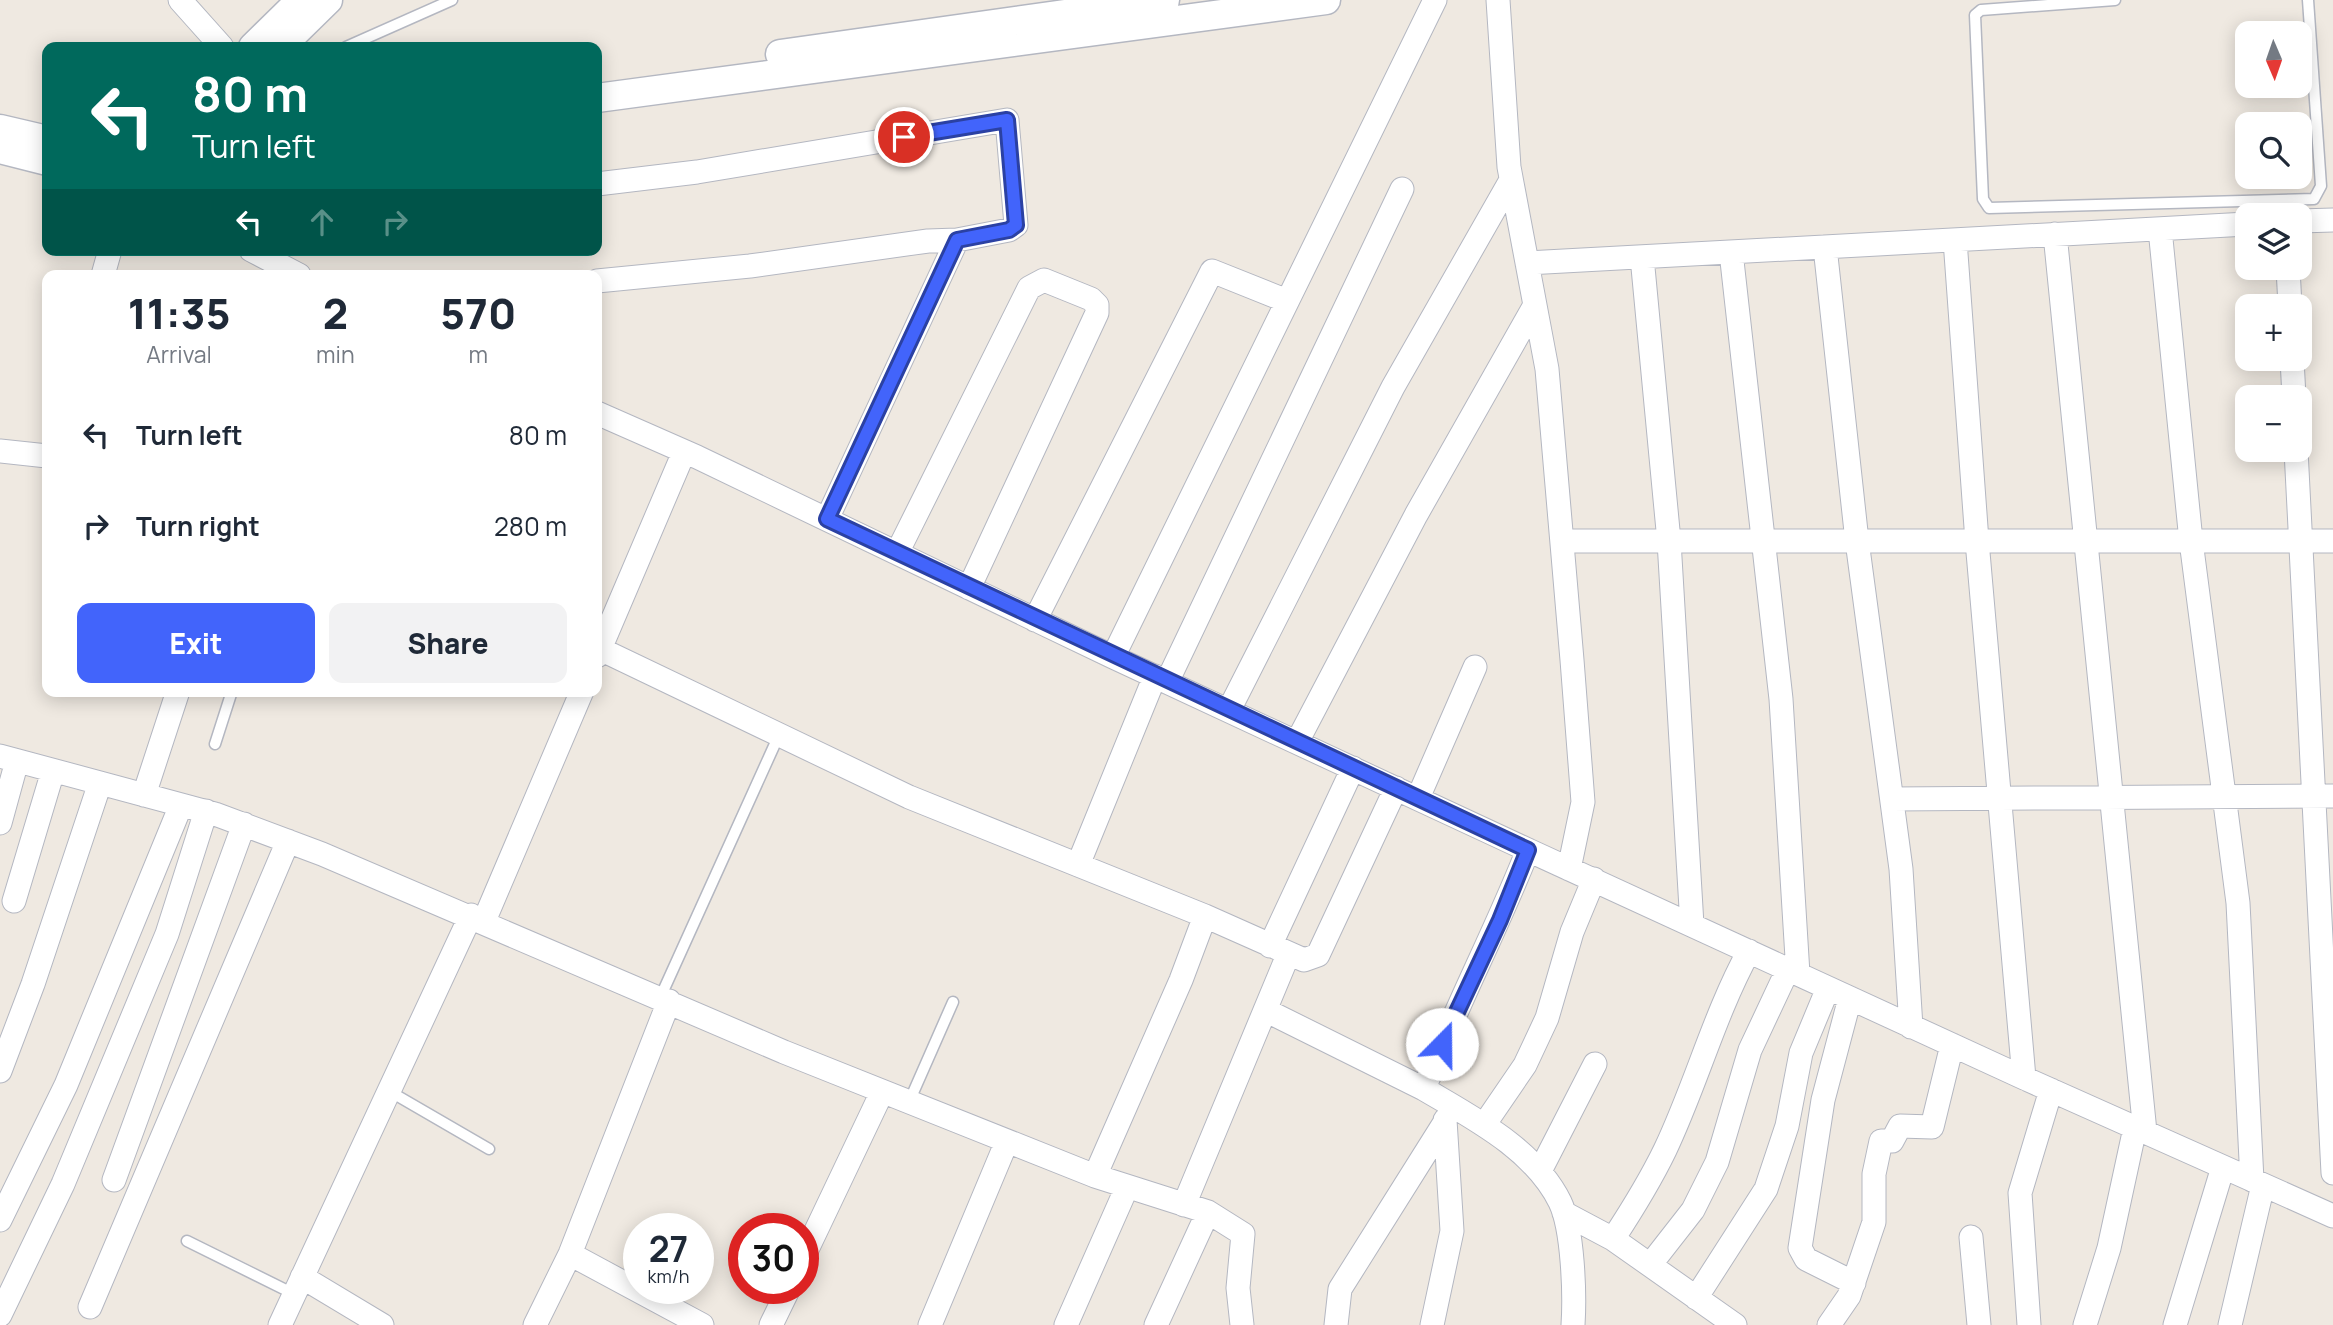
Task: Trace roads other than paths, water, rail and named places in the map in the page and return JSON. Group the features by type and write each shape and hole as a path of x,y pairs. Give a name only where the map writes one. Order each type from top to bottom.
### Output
{"street":[{"path":"180,0 218,42"},
{"path":"258,42 301,0"},
{"path":"285,42 328,0"},
{"path":"602,78 1165,0"},
{"path":"602,97 1210,8 1326,0"},
{"path":"1113,657 1435,0"},
{"path":"1498,0 1511,180 1546,369 1562,541 1583,802 1569,869"},
{"path":"602,183 697,172 1007,120 1016,225 1009,230 957,240 928,241 750,266 602,281"},
{"path":"0,129 42,139"},
{"path":"0,149 42,160"},
{"path":"1229,710 1393,387 1511,180"},
{"path":"1078,865 1161,679 1402,189"},
{"path":"2312,221 2333,220"},
{"path":"1527,263 2235,225"},
{"path":"2160,229 2191,541 2238,903 2258,1183 2230,1325"},
{"path":"2055,234 2112,798 2140,1130 2109,1248 2085,1325"},
{"path":"827,519 957,240"},
{"path":"1955,240 1977,541 2024,1079"},
{"path":"1825,247 1857,541 1901,869 1911,1027"},
{"path":"1650,1265 1693,1210 1717,1162 1750,1050 1793,972 1781,699 1731,252"},
{"path":"1642,257 1669,541 1692,925"},
{"path":"261,261 285,270"},
{"path":"1035,620 1212,271 1287,301"},
{"path":"897,553 1028,288 1044,281 1091,299 1097,305 1097,313 969,588"},
{"path":"1297,742 1416,515 1535,305"},
{"path":"602,415 1569,869 2024,1079 2333,1216"},
{"path":"0,451 42,455"},
{"path":"602,644 684,452"},
{"path":"2297,462 2324,797 2333,1174"},
{"path":"1562,541 2333,541"},
{"path":"602,655 909,797 1205,916 1304,960 1311,960 1318,954 1396,788"},
{"path":"1418,798 1475,667"},
{"path":"144,795 176,697"},
{"path":"280,1325 388,1091 477,918 579,697"},
{"path":"0,823 9,759 206,811 288,841 477,918 883,1092 1095,1176 1208,1212 1242,1234 1238,1288 1242,1325"},
{"path":"1184,1205 1265,1010 1279,951 1353,768"},
{"path":"14,901 53,771"},
{"path":"0,1072 33,984 100,783"},
{"path":"1892,799 2324,797"},
{"path":"0,1220 66,1084 181,805"},
{"path":"0,1315 63,1184 167,934 206,811"},
{"path":"114,1180 244,824"},
{"path":"90,1307 288,841"},
{"path":"1432,1325 1452,1231 1438,1104 1450,1021 1500,920 1528,850"},
{"path":"1484,1125 1525,1065 1547,1018 1572,932 1594,880"},
{"path":"1095,1176 1181,980 1205,916"},
{"path":"1613,1239 1666,1148 1727,991 1749,951"},
{"path":"1696,1298 1766,1189 1787,1126 1801,1053 1828,988"},
{"path":"1850,998 1823,1100 1800,1248 1806,1259 1854,1283"},
{"path":"535,1325 570,1254 664,1000"},
{"path":"1265,1010 1438,1104 1484,1125 1540,1171 1564,1213 1575,1293 1573,1325"},
{"path":"1829,1325 1849,1296 1874,1222 1874,1174 1881,1141 1892,1141 1900,1126 1931,1127 1952,1045"},
{"path":"1540,1171 1595,1064"},
{"path":"2029,1325 2020,1193 2051,1090"},
{"path":"819,1225 883,1092"},
{"path":"1336,1325 1340,1289 1438,1104"},
{"path":"930,1325 1007,1141"},
{"path":"2175,1325 2224,1167"},
{"path":"1066,1325 1127,1187"},
{"path":"1156,1325 1208,1212"},
{"path":"1564,1213 1613,1239 1735,1325"},
{"path":"1971,1237 1979,1325"},
{"path":"570,1254 702,1325"},
{"path":"298,1286 382,1325"},
{"path":"771,1325 781,1304"}],"lane":[{"path":"357,42 452,0"},
{"path":"2115,0 1981,10 1975,15 1983,200 1989,208 2314,199 2321,186 2308,0"},
{"path":"215,744 230,697"},
{"path":"664,1000 779,735"},
{"path":"909,1102 953,1002"},
{"path":"388,1091 489,1149"},
{"path":"187,1241 298,1286"}]}
